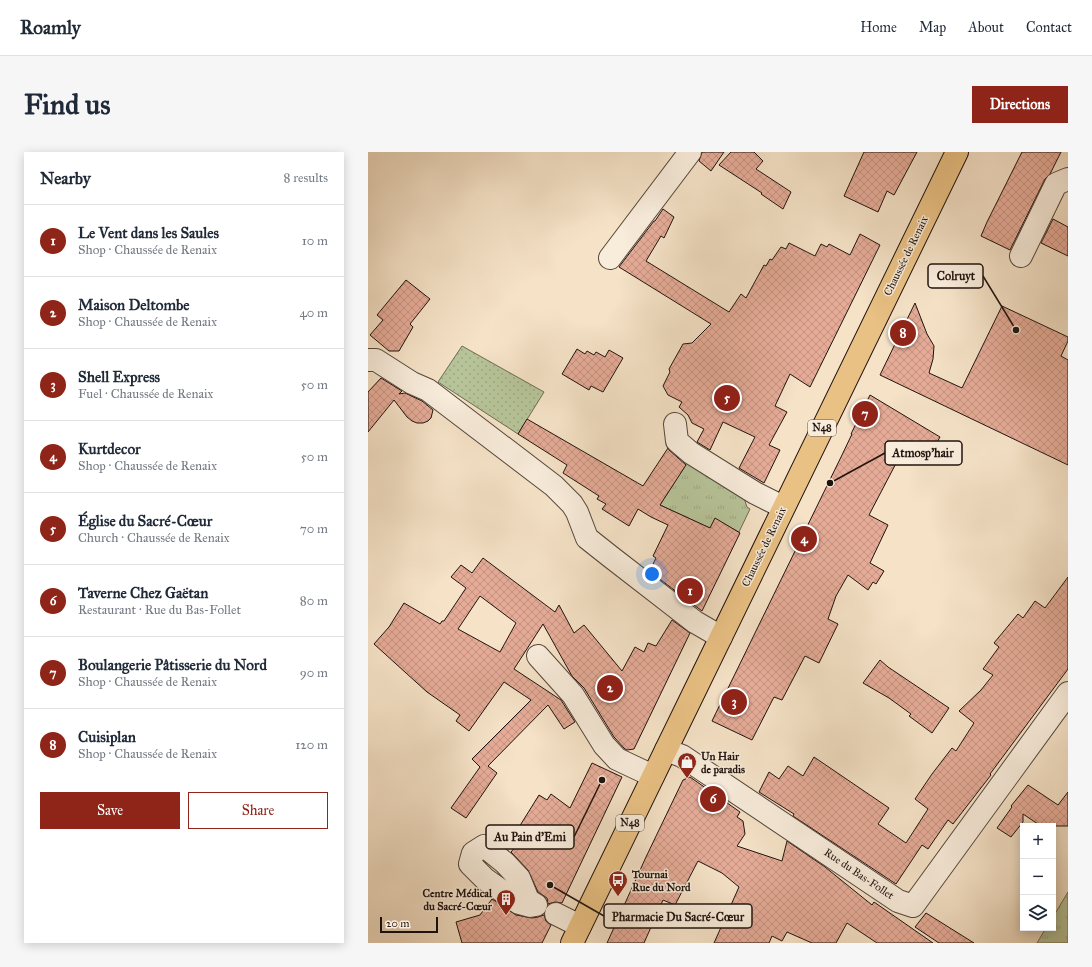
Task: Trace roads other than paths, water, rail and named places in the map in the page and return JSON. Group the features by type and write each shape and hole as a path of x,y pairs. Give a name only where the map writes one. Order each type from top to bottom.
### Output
{"main road":[{"name":"Chaussée de Renaix","path":"576,934 957,152"}],"street":[{"path":"610,258 690,152"},
{"path":"1021,256 1056,184 1068,179"},
{"path":"368,360 376,360 412,383 428,390 554,486 572,504 577,512 587,538 695,622 721,636"},
{"path":"675,424 678,441 691,453 755,494 784,507"},
{"path":"538,656 573,695 604,745 617,759 653,776"},
{"name":"Rue du Bas-Follet","path":"666,750 682,756 898,900 912,906 1068,693"},
{"path":"556,914 576,934"}],"place":[{"name":"Colruyt","path":"1016,330"},
{"name":"Cuisiplan","path":"903,333"},
{"name":"Église du Sacré-Cœur","path":"727,398"},
{"name":"Boulangerie Pâtisserie du Nord","path":"865,414"},
{"name":"Atmosp'hair","path":"830,483"},
{"name":"Kurtdecor","path":"804,539"},
{"name":"Le Vent dans les Saules","path":"690,591"},
{"name":"Maison Deltombe","path":"610,688"},
{"name":"Shell Express","path":"734,702"},
{"name":"Un Hair de paradis","path":"687,779"},
{"name":"Au Pain d'Emi","path":"602,780"},
{"name":"Taverne Chez Gaëtan","path":"713,799"},
{"name":"Pharmacie Du Sacré-Cœur","path":"550,885"},
{"name":"Tournai Rue du Nord","path":"618,897"},
{"name":"Centre Médical du Sacré-Cœur","path":"506,916"}]}
